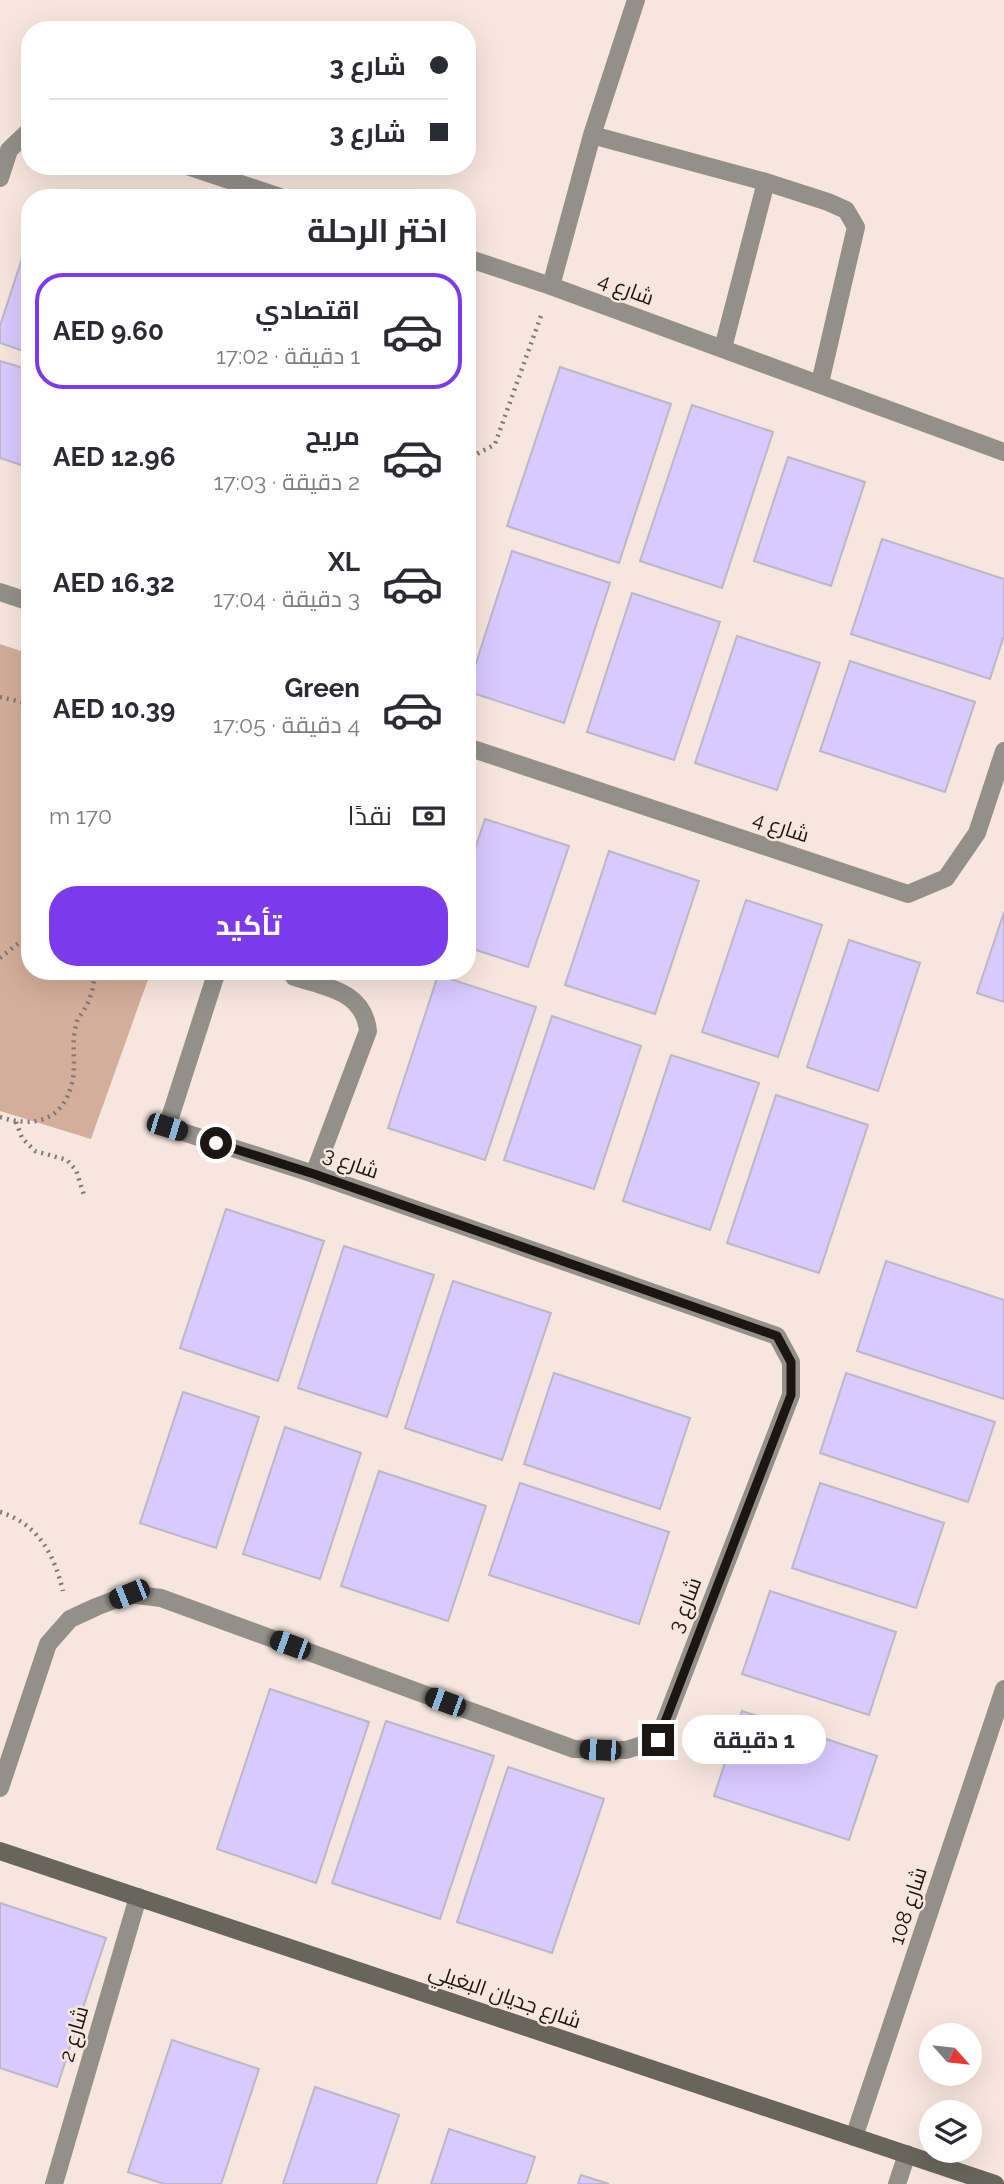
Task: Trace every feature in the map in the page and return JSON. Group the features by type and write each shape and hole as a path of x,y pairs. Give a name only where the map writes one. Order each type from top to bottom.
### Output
{"street":[{"path":"551,286 592,135 636,0"},
{"path":"592,135 766,182 846,210 856,227 820,383"},
{"path":"0,178 9,150 21,139"},
{"path":"214,175 256,189"},
{"path":"723,348 766,182"},
{"name":"شارع 4","path":"476,261 820,383 1004,452"},
{"path":"0,593 21,599"},
{"name":"شارع 4","path":"476,750 908,894 946,878 977,833 1004,751"},
{"name":"شارع 3","path":"0,1788 48,1644 70,1619 129,1594 161,1598 575,1749 626,1750 658,1740 791,1395 791,1362 777,1336 314,1174 167,1127 214,980"},
{"path":"303,980 344,993 358,1004 367,1018 368,1031 314,1174"},
{"name":"شارع 108","path":"854,2137 1004,1689"},
{"name":"شارع جديان البغيلي","path":"0,1851 995,2184"},
{"name":"شارع 2","path":"54,2184 138,1896"},
{"path":"897,2184 906,2154"}],"path":[{"path":"476,454 495,444 551,286"},
{"path":"0,697 21,702"},
{"path":"0,958 21,941"},
{"path":"0,1117 16,1122 42,1120 61,1109 73,1082 72,1047 77,1021 88,1005 93,980"},
{"path":"16,1122 22,1138 35,1151 68,1160 76,1170 84,1195"},
{"path":"0,1512 33,1529 57,1565 70,1619"}],"shaded area":[{"path":"0,644 21,651 21,980 148,980 91,1139 0,1111"}],"building":[{"path":"21,261 21,350 0,343 0,326"},
{"path":"0,361 21,367 21,465 0,458"},
{"path":"560,367 671,404 619,563 507,526"},
{"path":"692,405 773,432 722,588 640,561"},
{"path":"788,457 865,482 831,586 754,561"},
{"path":"882,539 1004,579 1004,635 990,679 851,634"},
{"path":"512,551 610,583 564,723 476,694 476,663"},
{"path":"632,593 720,622 674,760 587,732"},
{"path":"737,636 820,663 777,790 695,763"},
{"path":"850,661 975,702 945,792 820,751"},
{"path":"485,819 569,846 528,967 476,950 476,846"},
{"path":"609,851 699,881 655,1014 565,985"},
{"path":"746,900 822,925 778,1057 702,1032"},
{"path":"1004,912 1004,1002 977,993"},
{"path":"849,940 920,963 878,1091 807,1067"},
{"path":"436,980 453,980 536,1007 485,1160 388,1128"},
{"path":"552,1016 641,1046 594,1189 504,1160"},
{"path":"671,1055 759,1083 710,1230 623,1201"},
{"path":"776,1095 868,1125 819,1273 727,1243"},
{"path":"226,1209 324,1241 278,1381 180,1348"},
{"path":"344,1246 434,1275 387,1417 298,1388"},
{"path":"886,1261 1004,1300 1004,1399 857,1351"},
{"path":"453,1281 551,1313 502,1460 405,1428"},
{"path":"554,1373 690,1418 660,1509 524,1464"},
{"path":"846,1373 995,1422 968,1502 820,1453"},
{"path":"183,1392 259,1417 216,1548 140,1523"},
{"path":"285,1427 361,1453 320,1579 243,1554"},
{"path":"379,1471 486,1506 448,1621 341,1586"},
{"path":"520,1483 669,1532 639,1624 489,1575"},
{"path":"820,1483 944,1523 916,1608 792,1568"},
{"path":"770,1591 896,1632 869,1715 742,1674"},
{"path":"270,1689 369,1722 316,1883 217,1849"},
{"path":"742,1711 877,1756 849,1840 714,1796"},
{"path":"386,1721 494,1756 440,1919 332,1883"},
{"path":"508,1767 604,1799 552,1953 457,1922"},
{"path":"0,1903 106,1938 57,2087 0,2068"},
{"path":"172,2040 259,2069 221,2184 164,2184 128,2172"},
{"path":"315,2087 399,2115 376,2184 283,2184"},
{"path":"449,2129 535,2157 526,2184 431,2184"},
{"path":"581,2175 609,2184 578,2184"}],"route":[{"path":"216,1143 314,1174 777,1336 791,1362 791,1395 658,1740"}]}
